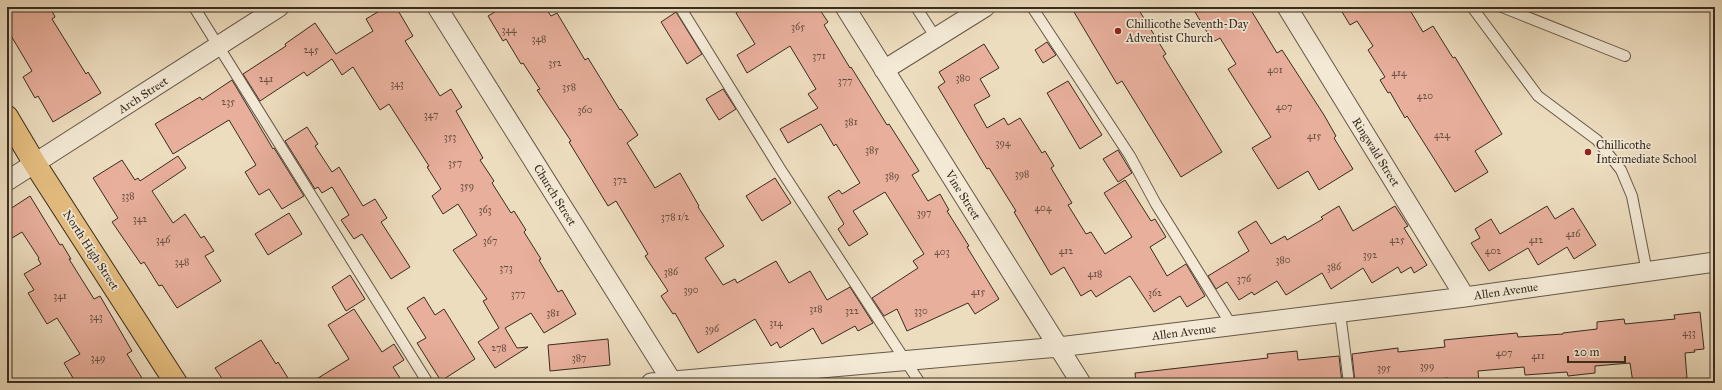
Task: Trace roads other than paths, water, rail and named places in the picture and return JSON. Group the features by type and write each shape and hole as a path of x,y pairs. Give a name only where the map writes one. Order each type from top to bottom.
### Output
{"main road":[{"name":"North High Street","path":"7,117 35,164 176,383"}],"street":[{"name":"Arch Street","path":"7,181 279,7"},
{"name":"Church Street","path":"437,7 673,382"},
{"name":"Vine Street","path":"845,7 1081,383"},
{"path":"884,70 985,7"},
{"name":"Ringwald Street","path":"1287,7 1466,297"},
{"name":"Allen Avenue","path":"651,383 1059,347 1466,297 1715,262"}],"lane":[{"path":"194,7 428,383"},
{"path":"680,7 779,166 920,383"},
{"path":"916,7 936,38"},
{"path":"1032,7 1130,156 1156,204 1232,326"},
{"path":"1472,7 1538,96 1597,140 1621,170 1632,196 1647,272"},
{"path":"1502,7 1625,56"},
{"path":"1340,313 1349,383"}],"place":[{"name":"Chillicothe Seventh-Day Adventist Church","path":"1118,31"},
{"name":"Chillicothe Intermediate School","path":"1588,152"}]}
